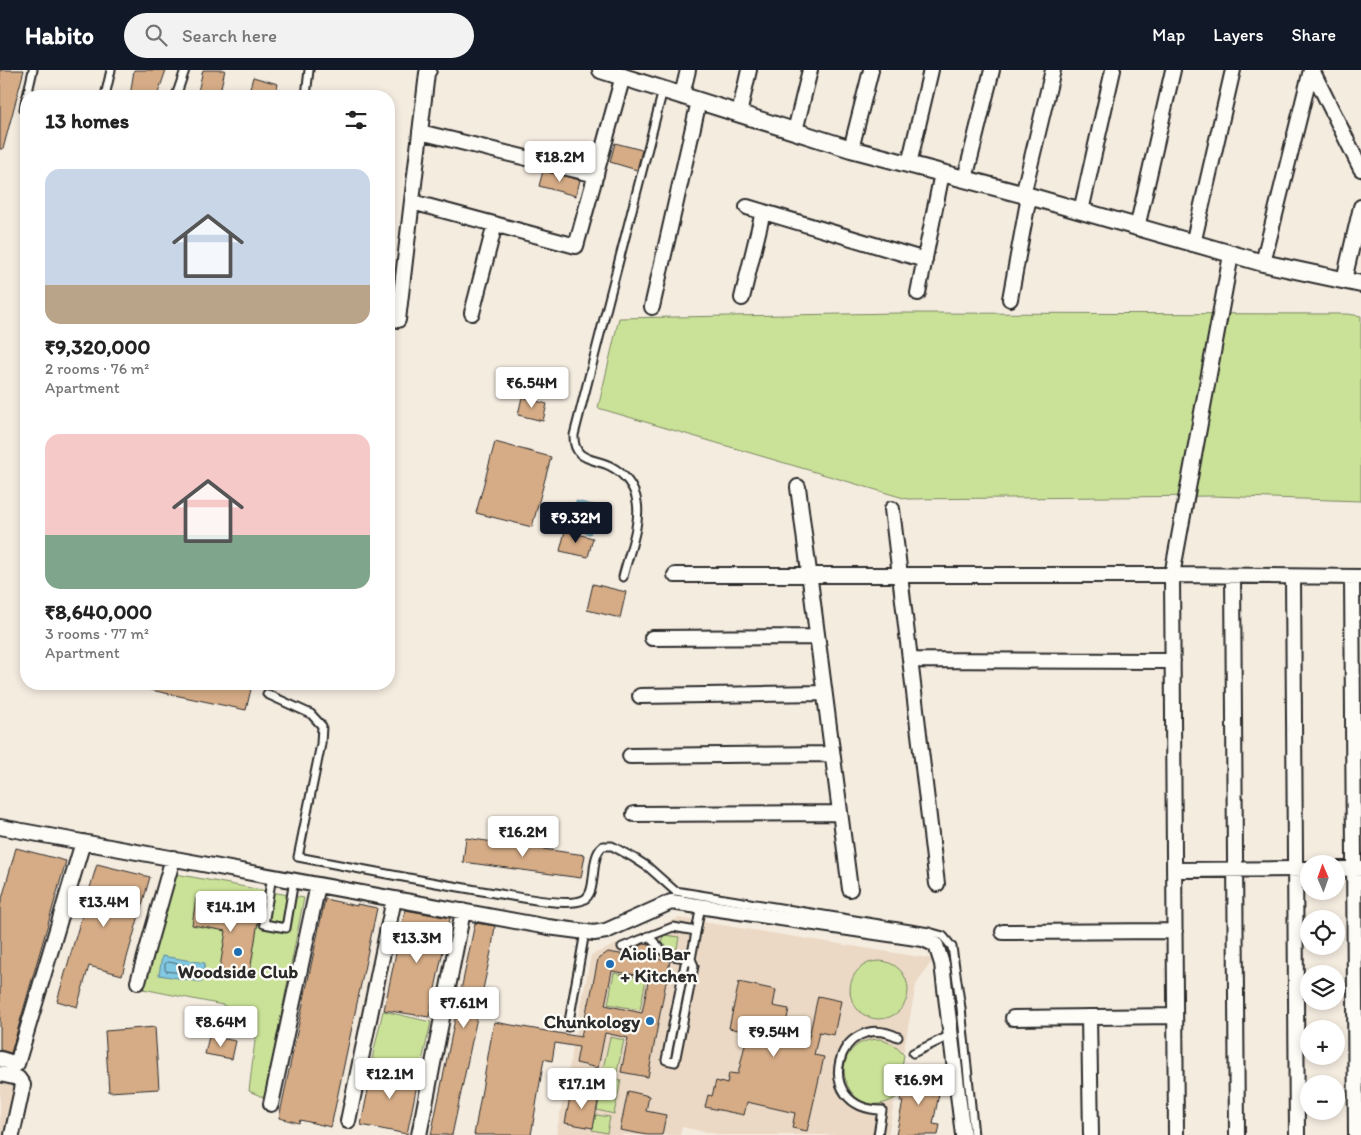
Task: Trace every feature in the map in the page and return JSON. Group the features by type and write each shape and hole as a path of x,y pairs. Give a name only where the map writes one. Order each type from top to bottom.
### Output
{"street":[{"path":"398,320 427,73 429,70"},
{"path":"682,95 688,70"},
{"path":"739,114 750,70"},
{"path":"795,131 810,70"},
{"path":"851,149 871,70"},
{"path":"909,164 931,70"},
{"path":"965,179 992,70"},
{"path":"1010,299 1026,196 1053,70"},
{"path":"1081,211 1113,70"},
{"path":"1137,228 1173,70"},
{"path":"1193,244 1233,70"},
{"path":"1312,70 1361,169"},
{"path":"1263,264 1312,70"},
{"path":"412,202 576,246 596,175 610,72 851,149 1081,211 1263,264 1361,284"},
{"path":"652,307 699,101"},
{"path":"420,132 596,175"},
{"path":"918,293 942,173"},
{"path":"747,207 925,260"},
{"path":"1344,280 1361,207"},
{"path":"742,298 763,212"},
{"path":"472,313 495,224"},
{"path":"1176,1135 1172,575 1231,255"},
{"path":"798,487 850,889"},
{"path":"892,508 937,884"},
{"path":"675,575 1356,577 1358,868 1356,1135"},
{"path":"1233,576 1237,1135"},
{"path":"1293,577 1302,855"},
{"path":"652,638 817,637"},
{"path":"910,660 1173,662"},
{"path":"640,696 824,693"},
{"path":"630,756 832,754"},
{"path":"634,814 840,813"},
{"path":"1,831 83,842 548,927 594,933 606,930 671,902 923,939 936,945 942,964 963,1135"},
{"path":"0,1060 17,1064 83,842"},
{"path":"138,982 173,858"},
{"path":"1345,868 1358,868"},
{"path":"1174,870 1300,869"},
{"path":"270,1104 318,885"},
{"path":"348,1122 394,899"},
{"path":"1297,1135 1301,900"},
{"path":"419,1135 463,911"},
{"path":"1003,932 1175,931"},
{"path":"1013,1018 1175,1016"},
{"path":"1089,1017 1091,1135"},
{"path":"0,1074 18,1078 23,1085 12,1135"}],"lane":[{"path":"28,90 33,70"},
{"path":"106,90 111,70"},
{"path":"178,90 184,70"},
{"path":"307,90 309,70"},
{"path":"623,577 637,517 635,493 631,485 612,467 590,461 581,455 576,447 574,435 663,89"},
{"path":"267,694 311,714 322,726 321,744 298,857 423,881 533,899 574,903 584,900 587,896 591,887 599,849 603,846 612,846 648,867 675,891 929,932 943,936 952,947 974,1135"},
{"path":"272,876 264,924 286,928 294,880"},
{"path":"691,959 685,964 666,1060 675,1062 694,966 691,959 701,905"},
{"path":"622,947 673,927 696,930"},
{"path":"568,1027 586,932"},
{"path":"648,936 667,955 691,959"},
{"path":"878,1135 882,1110 866,1108 851,1100 841,1087 838,1063 845,1048 858,1036 874,1031 898,1037"},
{"path":"913,1053 951,1035"}],"shaded area":[{"path":"678,918 933,959 916,985 888,1135 721,1135 682,1127 680,1135 556,1135 591,955"},
{"path":"0,1083 15,1087 4,1135 0,1135"}],"green space":[{"path":"898,313 1348,314 1361,316 1361,501 1212,496 907,499 598,408 619,318"},
{"path":"176,874 304,898 265,1098 249,1091 257,1024 223,1005 143,989","holes":["196,899 260,909 248,978 226,931"]},
{"path":"665,935 679,937 677,949 662,945 662,938"},
{"path":"879,961 890,963 903,974 908,990 906,1001 895,1014 879,1019 868,1017 855,1006 850,990 852,979 863,966"},
{"path":"614,973 646,979 640,1010 608,1004"},
{"path":"383,1011 431,1022 420,1070 372,1059"},
{"path":"610,1037 624,1040 617,1072 603,1069"},
{"path":"880,1039 894,1045 904,1055 897,1097 879,1104 864,1102 852,1093 846,1081 844,1066 849,1053 861,1043"},
{"path":"604,1076 621,1080 614,1114 597,1110"},
{"path":"596,1115 610,1117 607,1133 592,1130"}],"water":[{"path":"576,501 597,506 590,534 569,529"},
{"path":"162,956 205,963 202,982 159,975"}],"building":[{"path":"0,70 24,70 3,149 0,149"},
{"path":"134,70 166,70 159,90 131,90"},
{"path":"203,70 225,70 220,90 198,90"},
{"path":"253,77 278,84 276,90 250,90"},
{"path":"615,143 642,150 637,170 610,162"},
{"path":"543,171 580,180 576,196 539,186"},
{"path":"522,397 547,404 543,421 518,415"},
{"path":"495,442 551,457 532,527 476,513"},
{"path":"565,531 593,538 588,557 560,551"},
{"path":"593,584 626,592 620,618 587,610"},
{"path":"151,690 251,690 246,710"},
{"path":"466,838 585,855 581,878 463,862"},
{"path":"16,848 66,861 11,1053 0,1050 0,906"},
{"path":"97,864 150,877 122,975 89,966 77,1007 57,1001"},
{"name":"Woodside Club","path":"196,898 260,909 249,978 219,973 226,931 192,925"},
{"path":"325,899 377,908 331,1127 300,1120 299,1123 279,1118"},
{"path":"405,910 450,918 429,1017 384,1010"},
{"path":"475,923 495,926 492,947 452,1135 431,1135"},
{"path":"644,944 650,945 654,950 653,958 670,961 648,1077 621,1072 628,1038 605,1033 598,1068 576,1063 579,1047 555,1043 552,1061 544,1059 531,1135 474,1135 494,1022 581,1037 598,959 608,952 638,957 640,946","holes":["612,971 649,977 642,1013 605,1005"]},
{"path":"739,982 776,990 773,1006 789,1009 785,1036 794,1045 804,1043 809,1037 818,996 841,1001 834,1035 819,1032 814,1055 824,1057 807,1131 792,1128 795,1113 747,1102 744,1115 705,1107 708,1095 712,1096 716,1081 727,1084 729,1073 738,1074 748,1032 729,1028"},
{"path":"155,1027 159,1089 109,1092 105,1031"},
{"path":"209,1036 236,1041 232,1059 205,1054"},
{"path":"373,1065 419,1075 407,1134 361,1125"},
{"path":"906,1072 942,1079 933,1124 940,1125 938,1135 896,1135 903,1101 900,1101"},
{"path":"628,1091 649,1096 646,1111 666,1115 662,1135 647,1135 620,1130"},
{"path":"571,1092 599,1097 593,1128 565,1123"}],"place":[{"name":"Woodside Club","path":"238,952"},
{"name":"Aioli Bar + Kitchen","path":"610,964"},
{"name":"Chunkology","path":"650,1021"}]}
